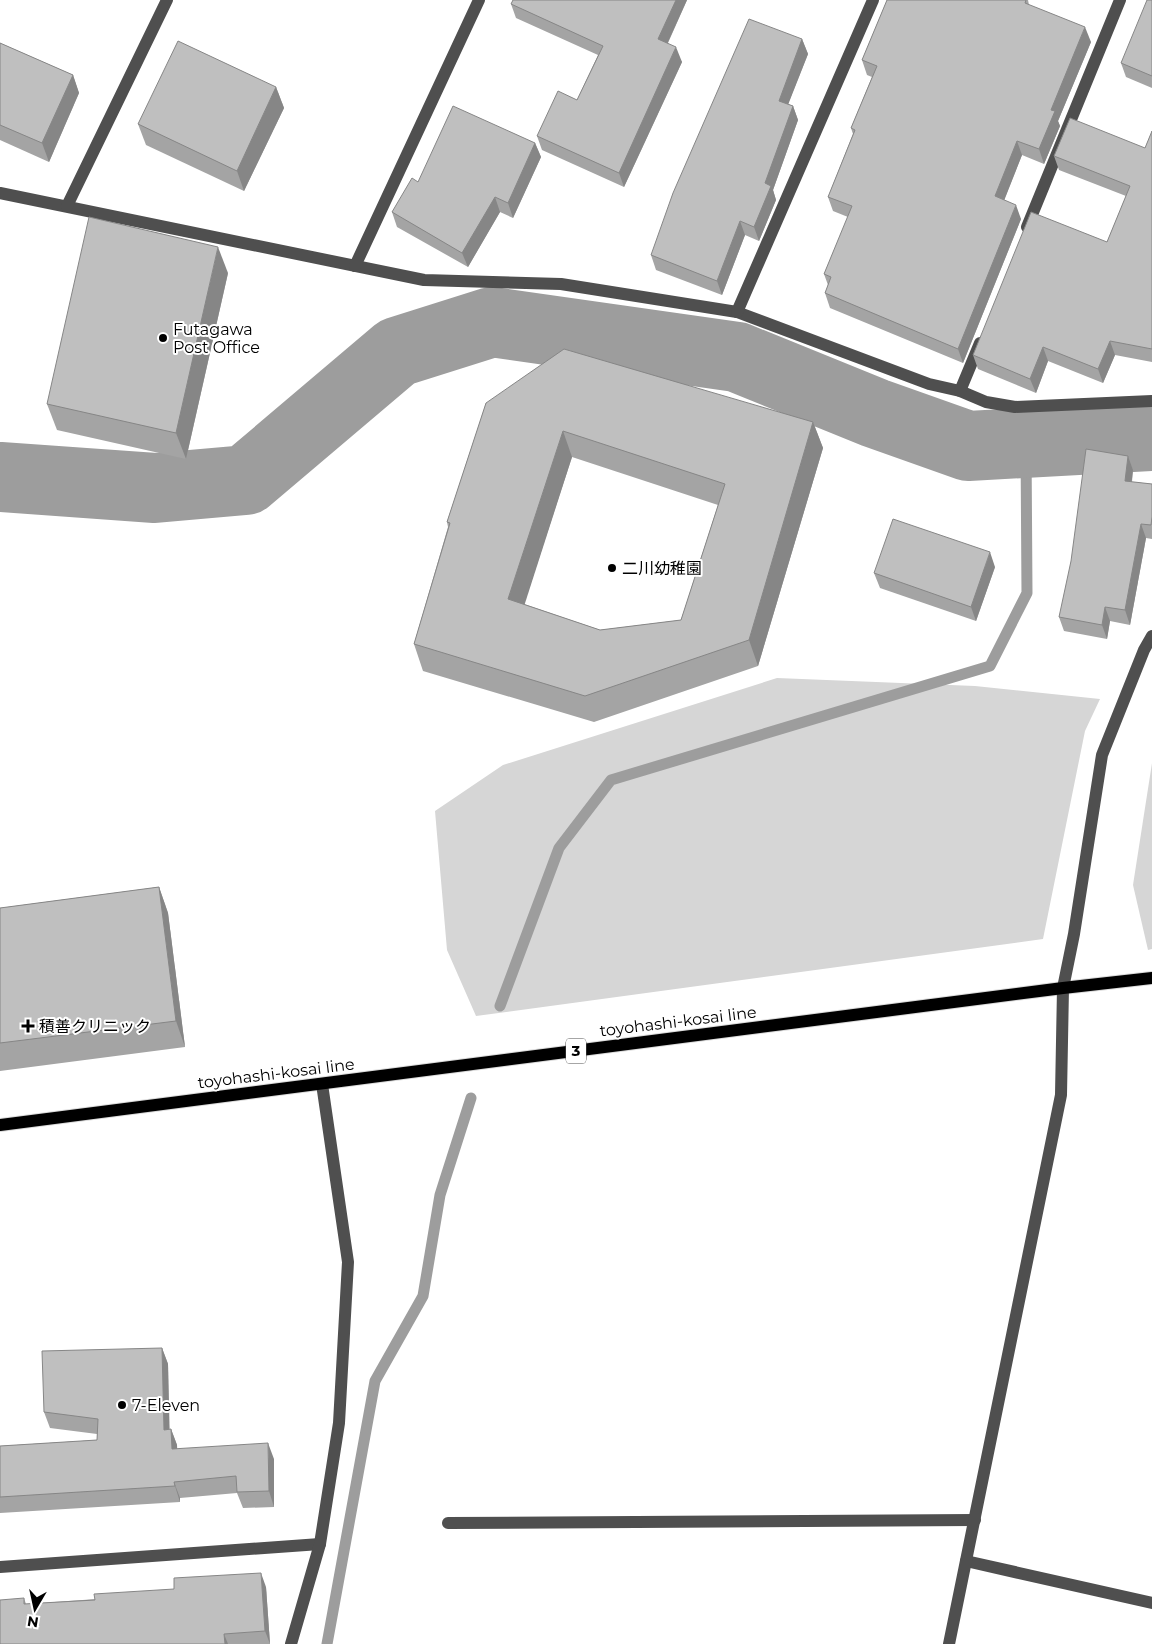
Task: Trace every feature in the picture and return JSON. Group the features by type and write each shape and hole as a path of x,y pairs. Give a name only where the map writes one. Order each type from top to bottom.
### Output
{"main road":[{"name":"toyohashi-kosai line","path":"0,1125 1152,978"}],"street":[{"path":"67,206 167,0"},
{"path":"355,266 479,0"},
{"path":"738,312 873,0"},
{"path":"1024,236 1120,0"},
{"path":"0,192 424,280 561,284 738,312 929,384 960,391 986,402 1015,407 1152,401"},
{"path":"960,391 986,327"},
{"path":"949,1644 1061,1095 1062,988 1074,934 1102,755 1144,650 1152,636"},
{"path":"291,1644 320,1544 339,1423 348,1262 322,1084"},
{"path":"448,1523 974,1520"},
{"path":"0,1567 320,1544"},
{"path":"966,1561 1152,1604"}],"shaded area":[{"path":"777,678 975,686 1100,699 1085,731 1043,939 476,1016 447,950 435,811 503,765"},
{"path":"1152,763 1152,949 1148,950 1133,885"}],"building":[{"path":"513,0 676,0 658,39 676,47 619,173 537,136 558,91 577,100 603,46 511,4"},
{"path":"887,0 1026,0 1025,3 1085,27 1051,110 1055,111 1039,149 1017,141 995,196 1016,205 958,349 825,293 831,277 824,274 852,206 828,197 855,130 851,128 877,66 862,60"},
{"path":"1147,0 1152,0 1152,76 1121,63"},
{"path":"749,19 802,39 779,101 793,106 765,183 771,186 754,227 740,221 717,281 651,255 673,193"},
{"path":"178,41 276,87 237,171 138,124"},
{"path":"0,43 73,75 42,143 0,125"},
{"path":"453,106 535,143 508,203 495,197 462,253 392,212 412,178 418,182"},
{"path":"1070,118 1145,148 1152,131 1152,349 1110,341 1098,369 1043,347 1030,379 973,355 1031,212 1107,242 1130,186 1054,156"},
{"path":"89,217 218,247 176,433 47,404"},
{"path":"564,349 813,422 749,640 585,696 414,644 450,523 447,522 486,403","holes":["563,431 725,484 681,620 600,630 508,599"]},
{"path":"1086,449 1128,456 1125,481 1152,484 1151,525 1141,524 1125,610 1105,607 1102,625 1059,617 1071,561"},
{"path":"893,519 990,552 971,607 874,573"},
{"path":"159,887 176,1021 0,1043 0,908"},
{"path":"162,1348 164,1430 171,1429 172,1449 268,1443 269,1491 237,1492 236,1476 174,1482 175,1486 0,1497 0,1446 97,1440 98,1419 44,1412 42,1351"},
{"path":"261,1573 265,1631 224,1634 225,1644 0,1644 0,1600 24,1598 24,1604 95,1600 94,1594 174,1589 174,1578"}],"waterway":[{"path":"0,477 155,488 246,480 397,352 492,322 737,357 875,413 968,446 1152,436"},
{"path":"500,1006 559,848 611,780 990,666 1027,593 1026,444"},
{"path":"327,1644 375,1381 423,1296 440,1195 471,1098"}],"place":[{"name":"Futagawa Post Office","path":"163,338"},
{"name":"二川幼稚園","path":"612,568"},
{"name":"積善クリニック","path":"28,1026"},
{"name":"7-Eleven","path":"122,1405"}]}
